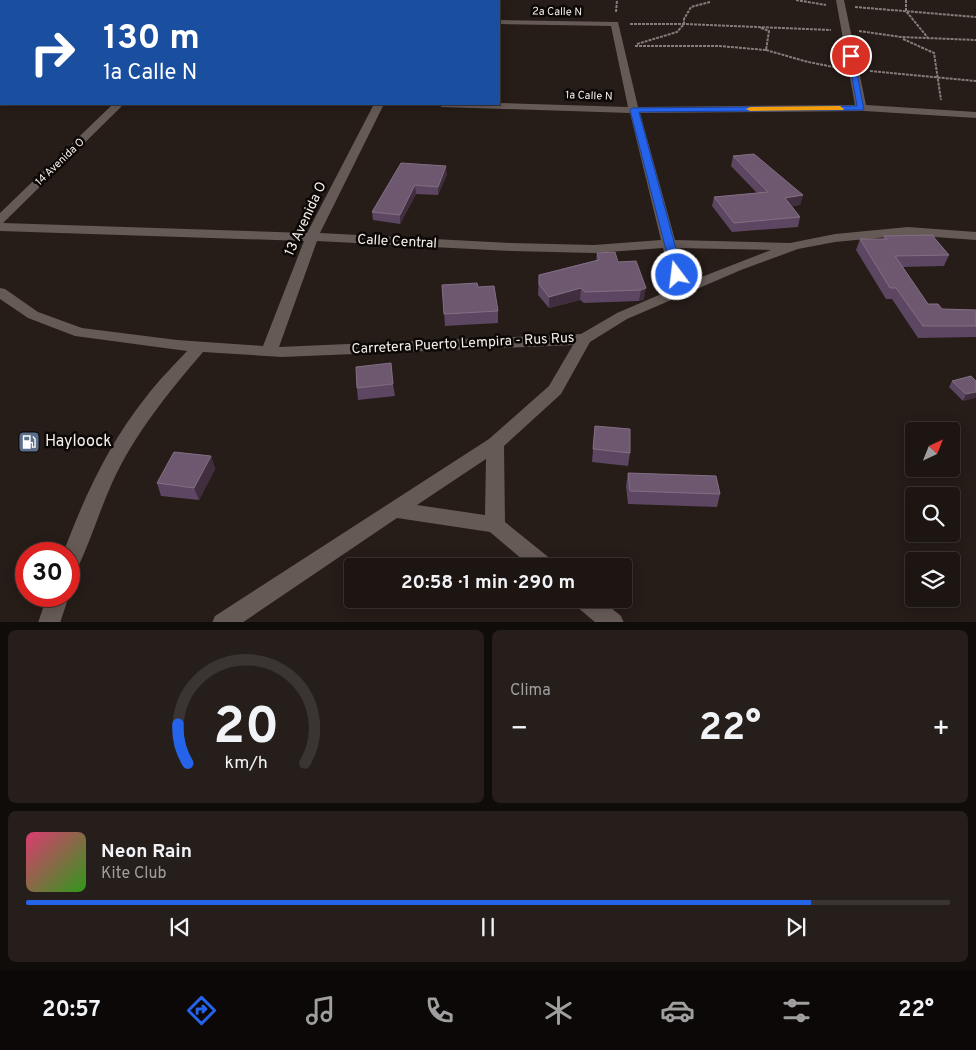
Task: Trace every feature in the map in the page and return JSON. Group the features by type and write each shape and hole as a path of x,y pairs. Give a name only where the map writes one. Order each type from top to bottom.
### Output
{"street":[{"path":"840,3 861,108"},
{"name":"2a Calle N","path":"500,22 615,24"},
{"path":"615,24 634,110 681,290"},
{"name":"14 Avenida O","path":"0,220 118,105"},
{"name":"13 Avenida O","path":"269,352 312,237 378,105"},
{"name":"1a Calle N","path":"474,105 634,110 861,108 976,115"},
{"name":"Calle Central","path":"0,227 312,237 529,248 594,249 669,244 794,246"},
{"name":"Carretera Puerto Lempira - Rus Rus","path":"0,292 34,315 80,333 199,347 269,352 584,339 622,316 736,267 794,246 835,238 908,231 976,236"},
{"path":"222,622 495,444 555,390 584,339"},
{"path":"77,542 80,531 115,460 151,402 199,347"},
{"path":"495,444 495,525"},
{"path":"394,510 495,525 535,558"},
{"path":"50,622 55,607"},
{"path":"595,608 613,622"}],"path":[{"path":"796,0 976,17"},
{"path":"906,0 906,11 928,38"},
{"path":"710,2 691,7 684,19 684,24 677,32 632,46 719,46 766,50 769,31 756,26"},
{"path":"615,24 756,26 846,30 900,37 976,40"},
{"path":"900,37 934,53 943,112"}],"building":[{"path":"754,154 803,195 785,198 800,217 734,223 714,197 768,192 733,156"},
{"path":"401,163 446,166 438,187 415,185 400,215 372,212"},
{"path":"932,235 949,255 895,256 928,304 938,304 942,309 976,310 976,326 923,326 896,288 890,288 860,239 887,239 884,236"},
{"path":"615,252 618,262 636,261 646,288 641,290 585,292 581,288 549,297 539,284 539,275 599,260 597,253"},
{"path":"477,283 478,287 494,286 498,311 444,314 442,285"},
{"path":"391,363 393,384 357,388 356,367"},
{"path":"971,376 976,381 976,392 966,394 952,381"},
{"path":"595,426 630,429 630,453 593,449"},
{"path":"174,452 211,456 194,488 157,483"},
{"path":"628,473 716,476 720,494 630,491"}],"slow traffic":[{"path":"750,109 840,109"}],"place":[{"name":"Hayloock","path":"29,442"}],"route":[{"path":"677,275 634,110 861,108 851,56"}]}
